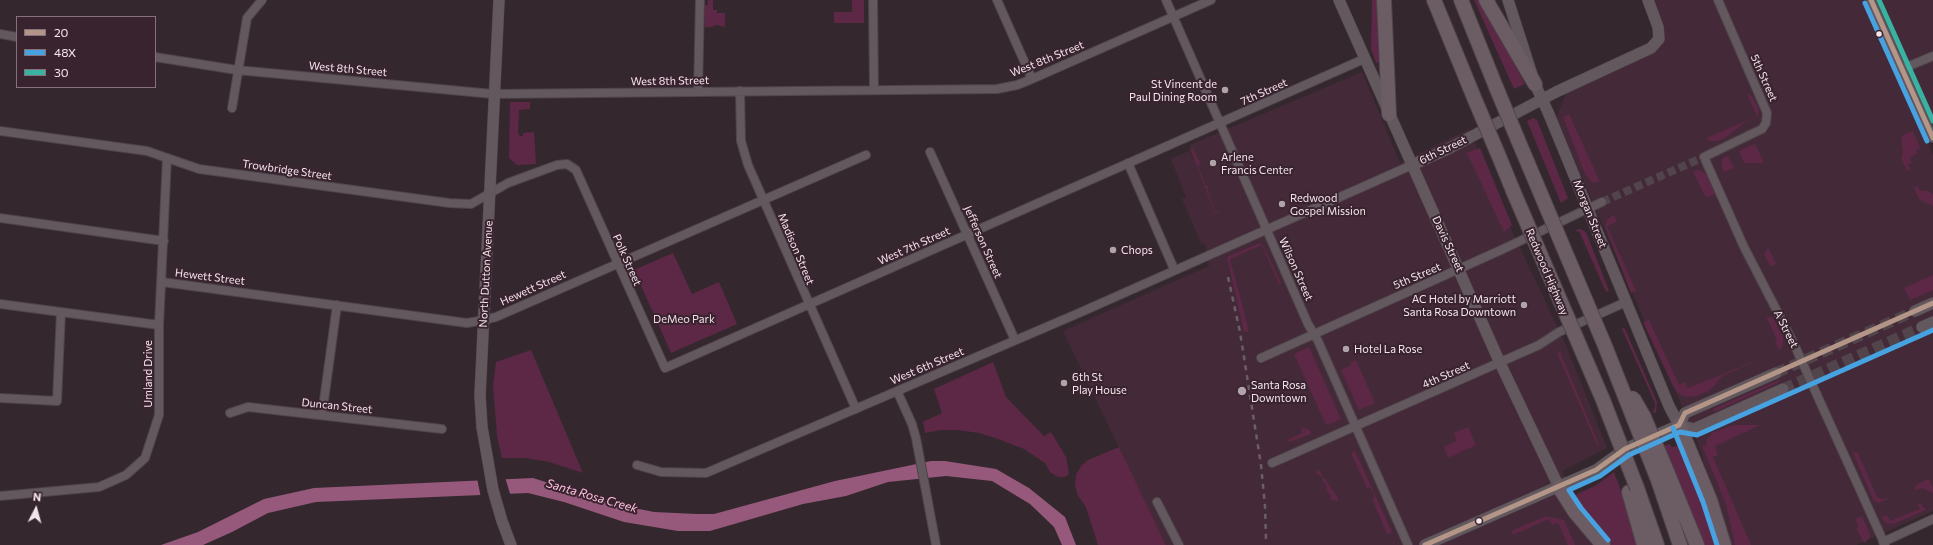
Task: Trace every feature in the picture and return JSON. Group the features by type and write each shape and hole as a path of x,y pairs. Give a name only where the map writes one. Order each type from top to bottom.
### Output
{"highway":[{"path":"1384,0 1389,114"},
{"name":"Redwood Highway","path":"1434,0 1514,193 1603,400 1633,490 1657,545"},
{"path":"1461,0 1605,346 1663,477 1697,545"},
{"path":"1486,0 1535,84"},
{"path":"1679,425 1710,500 1724,545"},
{"path":"1663,477 1680,545"},
{"path":"1559,487 1575,512 1603,545"},
{"path":"1633,490 1644,545"}],"main road":[{"name":"North Dutton Avenue","path":"499,0 493,94 490,195 480,396 482,427 486,452 502,521 511,545"},
{"name":"Davis Street","path":"1339,0 1364,59 1460,269 1500,363 1559,487"},
{"name":"Morgan Street","path":"1508,0 1535,84 1679,425"},
{"name":"6th Street","path":"1412,165 1448,149 1542,99 1651,48 1658,39 1658,27 1648,0"},
{"path":"1915,311 1933,303"},
{"path":"1922,327 1933,322"},
{"path":"1679,425 1685,413 1776,373"},
{"path":"1425,545 1596,470 1625,449 1679,425 1694,428 1783,389"}],"street":[{"path":"232,108 246,18 262,0"},
{"path":"698,92 700,0"},
{"path":"873,0 874,90"},
{"path":"998,0 1032,80"},
{"name":"Wilson Street","path":"1166,0 1266,229 1408,545"},
{"name":"West 8th Street","path":"156,57 237,70 493,94 997,89 1032,80 1211,0"},
{"name":"5th Street","path":"1704,157 1762,129 1766,123 1767,113 1718,0"},
{"path":"1871,0 1933,138"},
{"path":"0,34 16,37"},
{"path":"1902,69 1933,56"},
{"name":"7th Street","path":"1172,144 1364,59"},
{"name":"Madison Street","path":"740,91 740,141 762,199 856,409"},
{"name":"Trowbridge Street","path":"0,131 147,151 199,169 448,203 471,204 490,195 508,183 557,165 567,164"},
{"name":"West 7th Street","path":"665,368 1172,144"},
{"name":"Jefferson Street","path":"930,152 1015,340"},
{"name":"Hewett Street","path":"162,282 467,323 484,320 496,317 762,199 866,155"},
{"name":"A Street","path":"1704,157 1744,247 1794,344 1884,544"},
{"name":"Umland Drive","path":"0,496 99,487 126,475 146,458 159,415 159,326 167,158"},
{"path":"1128,163 1174,269"},
{"name":"Polk Street","path":"567,164 576,170 616,263 665,368"},
{"name":"6th Street","path":"1220,249 1412,165"},
{"name":"5th Street","path":"1261,358 1460,269 1602,202"},
{"path":"0,218 164,241"},
{"name":"West 6th Street","path":"637,465 660,472 706,473 1015,340 1220,249"},
{"name":"4th Street","path":"1272,463 1500,363 1539,345 1559,332 1626,302"},
{"path":"0,304 159,326"},
{"path":"322,415 337,305"},
{"path":"0,398 57,401 61,312"},
{"path":"897,391 912,424 918,448 936,545"},
{"name":"Duncan Street","path":"230,413 248,407 442,429"},
{"path":"1157,502 1179,545"},
{"path":"1884,544 1933,518"}],"shaded area":[{"path":"1652,0 1863,0 1933,155 1933,511 1856,545 1727,545 1699,445 1556,118 1566,93 1652,51 1660,25"},
{"path":"1882,0 1933,0 1933,124 1921,100"},
{"path":"1362,72 1400,163 1469,129 1513,233 1565,343 1607,448 1562,471 1597,545 1166,545 1063,331 1209,266 1205,243 1201,243 1182,199 1186,197 1171,159 1189,151 1191,158 1190,145"},
{"path":"931,461 945,461 996,469 1029,488 1065,517 1076,545 1062,545 1054,527 1030,504 992,481 946,476 888,482 846,496 803,504 710,531 678,531 624,522 564,502 528,493 316,502 268,513 203,545 161,545 198,532 264,499 314,488 533,478 615,504 654,512 714,514 835,481"}],"green space":[{"path":"708,0 713,0 713,10 717,10 717,13 725,13 725,27 716,25 712,27 705,27 705,5 708,5"},
{"path":"852,0 864,0 864,23 834,23 834,12 852,12"},
{"path":"1372,0 1377,0 1379,62 1376,63 1371,49"},
{"path":"1474,0 1482,0 1525,84 1514,89"},
{"path":"1747,94 1752,96 1759,110 1758,116 1745,122 1725,138 1717,141 1709,141 1707,138 1757,116"},
{"path":"510,102 530,102 530,109 519,110 518,133 520,136 523,136 523,133 534,132 536,164 517,165 509,158"},
{"path":"1569,114 1600,182 1593,183 1585,174 1563,117"},
{"path":"1533,118 1537,120 1568,198 1561,203 1527,121"},
{"path":"1913,131 1920,148 1916,150 1917,153 1910,158 1912,163 1908,164 1910,169 1907,171 1901,158 1903,152 1901,139 1903,135"},
{"path":"1755,144 1764,163 1744,163 1739,151"},
{"path":"1192,147 1200,163 1198,166 1206,186 1209,186 1207,189 1215,212 1220,211 1215,214 1191,150"},
{"path":"1480,148 1512,225 1504,232 1467,153 1455,157"},
{"path":"1728,156 1734,168 1724,172 1721,165 1723,158"},
{"path":"1700,170 1706,174 1715,194 1706,198 1693,171"},
{"path":"1917,186 1920,191 1926,190 1928,192 1930,191 1931,194 1933,193 1933,206 1920,200 1914,188"},
{"path":"1614,215 1617,222 1607,226 1636,291 1631,293 1605,226 1608,219"},
{"path":"1580,229 1586,232 1609,291 1606,292 1579,231 1577,232 1576,230"},
{"path":"1260,243 1263,245 1281,283 1279,284 1262,245 1230,259 1249,331 1244,332 1227,257"},
{"path":"1768,248 1776,264 1770,266 1764,254"},
{"name":"DeMeo Park","path":"673,253 692,294 719,282 737,324 671,353 635,272 636,269"},
{"path":"1933,275 1933,290 1910,300 1904,288"},
{"path":"1766,316 1773,318 1783,337 1783,345 1779,350 1775,341 1777,340"},
{"path":"1649,320 1679,385 1685,382 1688,388 1768,356 1722,376 1708,391 1696,396 1686,397 1678,393 1673,386 1643,322"},
{"path":"1621,327 1625,329 1657,402 1656,413 1652,412 1655,408 1655,403"},
{"path":"1309,347 1341,419 1326,425 1294,354"},
{"path":"531,350 583,473 549,462 526,458 502,458 497,436 493,385 496,362"},
{"path":"1560,352 1599,445 1598,447 1557,353"},
{"path":"1356,360 1375,403 1359,410 1341,370 1351,365 1350,363"},
{"path":"993,362 1006,397 1044,436 1051,432 1066,457 1069,474 1065,477 1058,477 1050,472 1045,463 1024,449 979,433 957,430 941,430 925,433 923,422 942,413 934,389"},
{"path":"1779,380 1780,382 1714,412 1713,409"},
{"path":"1793,410 1715,446 1718,455 1713,457 1751,545 1735,545 1726,504 1702,446 1706,446 1707,439 1712,433 1733,425 1760,425"},
{"path":"1301,427 1310,430 1311,434 1289,442 1287,440 1302,433"},
{"path":"1468,427 1476,445 1448,458 1444,447 1457,441 1454,433"},
{"path":"1669,444 1672,447 1678,446 1722,545 1704,545 1664,446"},
{"path":"1119,447 1166,545 1098,545 1086,507 1078,496 1075,485 1076,475 1081,466 1088,460"},
{"path":"1355,451 1392,532 1387,534 1372,499 1375,497 1370,487 1367,488 1351,453"},
{"path":"1852,451 1858,453 1877,497 1883,499 1892,497 1879,503 1874,501"},
{"path":"1318,469 1338,498 1338,501 1330,499 1331,495 1326,490 1327,486 1324,485 1325,482 1322,481 1323,477 1316,473"},
{"path":"1614,472 1638,545 1611,545 1575,499 1577,494 1595,486"},
{"path":"1929,479 1933,488 1933,493 1923,488 1914,490 1916,485"},
{"path":"1920,503 1926,510 1893,524 1886,523 1881,517 1887,515 1890,521 1920,509 1918,504"},
{"path":"1546,516 1564,520 1575,545 1568,545 1558,523 1552,525 1549,519 1513,535 1511,531"},
{"path":"1862,516 1870,535 1869,539 1864,543 1856,528 1859,527 1855,519"}],"pier":[{"path":"505,477 511,497 481,498 477,478"}],"tunnel":[{"path":"1602,202 1704,157"},
{"path":"1776,373 1915,311"},
{"path":"1783,389 1922,327"}],"railway":[{"path":"1228,277 1240,332 1261,465 1265,506 1266,540"}],"transit line":[{"name":"20","path":"1871,0 1933,138"},
{"name":"30","path":"1879,0 1933,121"},
{"name":"48X","path":"1865,3 1927,141"},
{"name":"20","path":"1425,545 1596,470 1625,449 1679,425 1685,413 1933,303"},
{"name":"48X","path":"1608,540 1581,508 1569,490 1600,476 1629,455 1680,432 1697,435 1933,330"},
{"name":"48X","path":"1673,428 1703,502 1717,545"}],"place":[{"name":"St Vincent de Paul Dining Room","path":"1225,90"},
{"name":"Arlene Francis Center","path":"1213,163"},
{"name":"Redwood Gospel Mission","path":"1282,204"},
{"name":"Chops","path":"1113,250"},
{"name":"AC Hotel by Marriott Santa Rosa Downtown","path":"1524,305"},
{"name":"Hotel La Rose","path":"1346,349"},
{"name":"6th St Play House","path":"1064,383"},
{"name":"Santa Rosa Downtown","path":"1242,391"}],"water label":[{"name":"Santa Rosa Creek","path":"592,496"}]}
